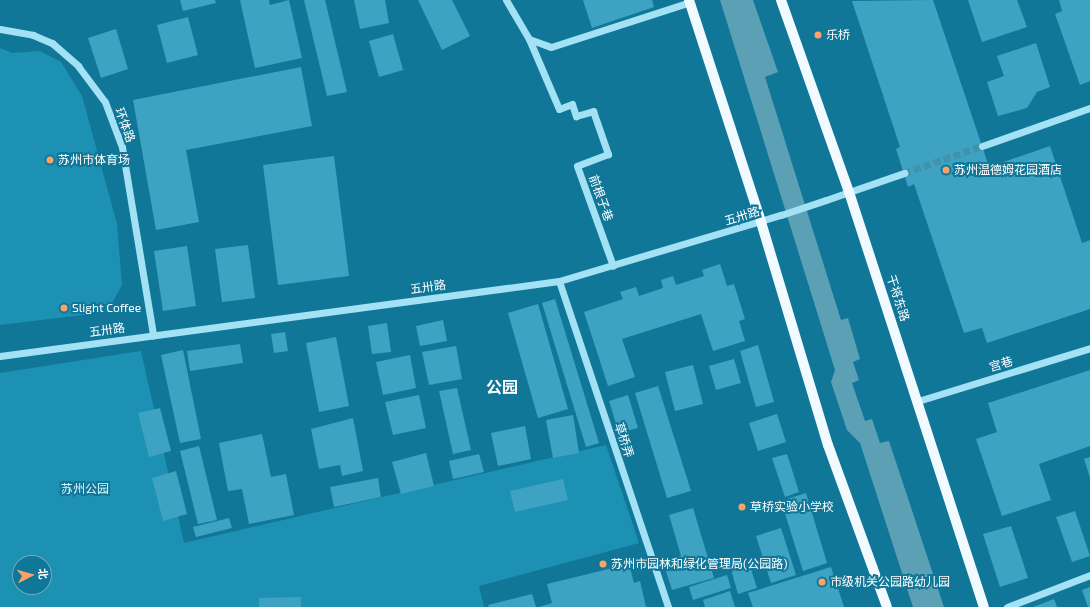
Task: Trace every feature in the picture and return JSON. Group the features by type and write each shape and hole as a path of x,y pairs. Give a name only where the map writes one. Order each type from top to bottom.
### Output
{"main road":[{"name":"干将东路","path":"781,0 849,192 984,607"},
{"path":"690,1 761,222 828,445 887,607"}],"street":[{"name":"前根子巷","path":"506,0 529,39 559,109 572,104 576,116 593,111 608,154 577,166 613,266"},
{"path":"529,39 551,47 690,1"},
{"name":"环体路","path":"0,29 33,35 52,43 66,54 92,82 114,121 122,147 153,335"},
{"path":"982,146 1090,108"},
{"name":"五卅路","path":"0,356 559,281 761,222 904,173"},
{"name":"草桥弄","path":"559,281 668,607"},
{"name":"宫巷","path":"918,401 1090,348"},
{"path":"1007,607 1090,574"}],"green space":[{"name":"苏州市体育场","path":"0,48 12,53 40,51 61,62 82,96 117,224 122,285 107,312 0,325"},
{"name":"苏州公园","path":"141,351 184,543 606,445 639,543 479,586 484,607 0,607 0,373"}],"shaded area":[{"path":"720,0 753,0 778,72 765,77 841,320 848,318 860,359 853,362 859,380 852,383 865,421 872,419 880,443 889,441 944,607 913,607 860,443 847,430 831,382 835,370"}],"building":[{"path":"180,0 215,0 216,3 183,11"},
{"path":"240,0 269,0 270,5 289,0 302,58 255,68"},
{"path":"304,0 325,0 347,92 327,96"},
{"path":"354,0 385,0 389,23 360,29"},
{"path":"418,0 452,0 470,36 442,50"},
{"path":"583,0 652,0 654,7 592,28"},
{"name":"苏州温德姆花园酒店","path":"933,0 989,167 1050,146 1082,243 1090,240 1090,309 987,343 982,328 964,333 914,184 908,187 896,149 900,147 852,1"},
{"path":"968,0 1017,0 1027,27 982,42"},
{"path":"1059,0 1090,0 1090,81 1080,85 1055,14 1062,11"},
{"path":"188,17 198,55 167,63 157,25"},
{"path":"116,29 128,69 101,78 88,38"},
{"path":"393,34 403,70 379,77 369,41"},
{"path":"1036,43 1050,87 1037,92 1027,108 998,116 987,82 1004,76 997,56"},
{"path":"301,67 312,126 186,150 199,222 156,230 133,100"},
{"path":"334,156 349,276 278,285 263,165"},
{"path":"248,245 255,298 222,302 215,249"},
{"path":"187,246 196,306 163,311 154,251"},
{"path":"720,264 727,286 734,284 745,319 739,321 745,341 713,351 701,314 622,339 635,377 608,386 584,312 623,299 620,292 636,287 639,296 663,288 661,280 673,276 676,285 704,276 702,270"},
{"path":"555,299 599,443 586,447 542,303"},
{"path":"538,304 568,409 538,418 508,313"},
{"path":"443,320 447,341 420,346 416,326"},
{"path":"387,323 391,352 372,354 368,326"},
{"path":"285,332 288,351 274,353 271,334"},
{"path":"336,337 349,406 319,412 306,343"},
{"path":"240,344 243,363 190,371 187,351"},
{"path":"758,345 774,402 756,407 740,351"},
{"path":"456,346 462,379 429,385 422,352"},
{"path":"183,350 201,439 180,443 161,355"},
{"path":"410,355 416,388 383,395 376,362"},
{"path":"734,359 741,383 716,390 709,366"},
{"path":"693,365 703,404 675,411 665,372"},
{"path":"1090,370 1090,446 1039,464 1051,500 1002,516 976,439 997,432 988,403"},
{"path":"658,386 691,491 667,498 635,393"},
{"path":"457,388 471,450 453,454 439,391"},
{"path":"419,395 426,428 393,435 385,402"},
{"path":"628,395 638,428 619,433 609,401"},
{"path":"160,408 171,451 149,457 138,413"},
{"path":"777,414 786,442 758,451 749,423"},
{"path":"573,415 579,453 553,458 546,420"},
{"path":"353,418 363,471 342,476 340,465 319,469 311,429"},
{"path":"525,426 531,459 498,466 491,433"},
{"path":"262,434 271,477 286,474 294,515 249,524 242,489 228,491 219,443"},
{"path":"199,446 217,520 198,524 180,451"},
{"path":"426,453 434,486 401,494 392,462"},
{"path":"479,454 484,472 453,479 449,461"},
{"path":"787,454 799,492 785,497 772,458"},
{"path":"1090,457 1090,478 1084,459"},
{"path":"176,471 187,514 163,521 152,478"},
{"path":"378,478 381,497 334,507 330,487"},
{"path":"563,479 568,500 515,512 510,491"},
{"path":"806,493 827,563 803,571 781,501"},
{"path":"693,508 714,578 672,590 663,562 681,556 669,515"},
{"path":"1075,511 1090,556 1072,562 1056,517"},
{"path":"229,518 232,528 196,537 193,527"},
{"path":"1011,526 1028,578 1000,587 983,534"},
{"path":"781,528 796,575 771,583 756,536"},
{"path":"748,560 757,588 738,594 730,566"},
{"path":"629,564 634,583 640,581 646,607 539,607 552,603 547,584"},
{"path":"831,567 844,607 753,607 748,593"},
{"path":"727,575 731,588 693,600 689,587"},
{"path":"1090,587 1090,607 1088,607 1082,590"},
{"path":"730,591 735,607 705,607 703,600"},
{"path":"532,594 536,607 489,607 488,605"},
{"path":"301,597 301,607 259,607 259,598"},
{"path":"1054,599 1057,607 1033,607"}],"tunnel":[{"path":"904,173 982,146"}],"place":[{"name":"乐桥","path":"818,35"},
{"name":"苏州市体育场","path":"50,160"},
{"name":"苏州温德姆花园酒店","path":"946,170"},
{"name":"Slight Coffee","path":"64,308"},
{"name":"草桥实验小学校","path":"742,507"},
{"name":"苏州市园林和绿化管理局(公园路)","path":"603,564"},
{"name":"市级机关公园路幼儿园","path":"822,582"}],"district":[{"name":"公园","path":"502,387"}]}
